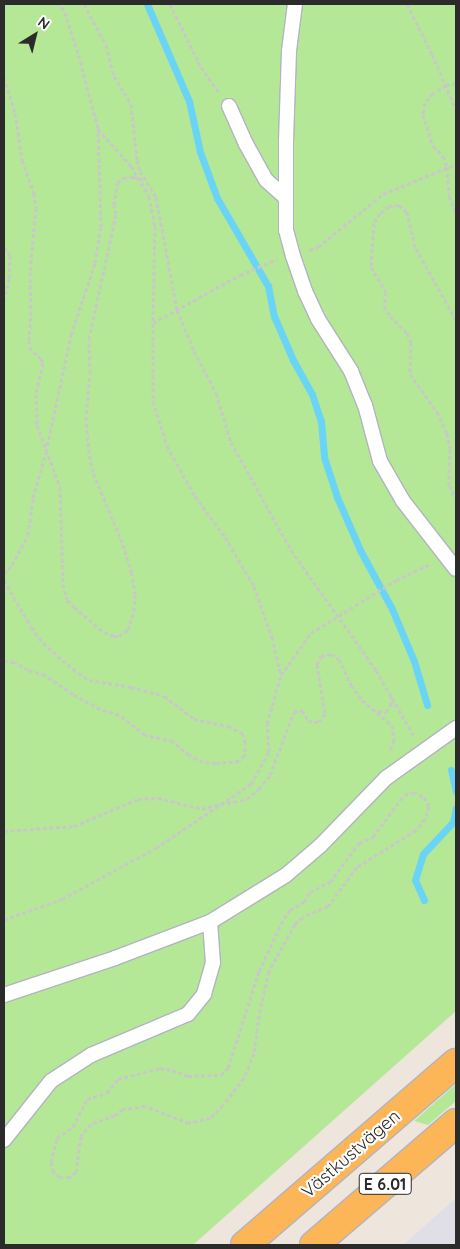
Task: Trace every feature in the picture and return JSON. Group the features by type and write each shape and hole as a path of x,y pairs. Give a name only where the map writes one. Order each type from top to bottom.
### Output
{"highway":[{"name":"Västkustvägen","path":"245,1245 456,1063"},
{"name":"E 6.01","path":"314,1245 456,1123"}],"lane":[{"path":"295,4 289,51 286,198 286,230 293,256 305,291 318,319 351,371 365,405 380,461 403,500 456,569"},
{"path":"229,106 246,144 266,180 286,198"},
{"path":"4,995 115,958 210,922 286,876 320,846 386,778 456,728"},
{"path":"429,749 456,738"},
{"path":"4,1140 51,1081 91,1055 188,1014 204,994 213,963 210,922"}],"path":[{"path":"4,574 12,565 28,535 33,498 46,452 71,335 95,263 101,228 98,128 78,52 64,10 60,4"},
{"path":"84,4 106,45 114,76 131,104 138,160 145,180 156,196 162,223 169,277 177,310 194,351 216,393 231,442 291,550 429,749"},
{"path":"170,4 201,67 229,106"},
{"path":"407,4 456,110"},
{"path":"4,77 15,113 22,160 34,193 36,208 30,272 31,311 29,348 41,359 42,363 36,408 37,425 60,487 62,574 65,594 74,607 104,632 119,636 128,630 132,622 135,595 132,573 94,472 89,453 86,420 90,373 89,339 116,214 114,205 117,183 123,178 145,180"},
{"path":"456,83 446,85 433,93 425,103 423,114 433,146 443,156 447,167 449,196 456,213"},
{"path":"98,128 131,166 150,196 155,226 153,401 168,446 195,496 225,537 254,586 272,636 281,675"},
{"path":"154,323 272,259 293,256 318,246 383,194 456,164"},
{"path":"456,320 415,247 407,212 399,205 388,206 380,213 374,223 371,267 386,292 384,306 390,316 407,333 411,342 410,374 437,412 447,433 450,454 449,485 456,499"},
{"path":"4,248 10,255 9,278 4,301"},
{"path":"4,920 62,899 156,848 251,784 269,752 267,724 281,675 311,633 396,580 446,558"},
{"path":"4,580 31,627 43,643 72,669 89,680 131,687 164,696 194,719 228,726 242,733 245,741 245,755 238,761 203,762 189,755 173,741 145,735 119,715 100,709 45,675 28,670 14,662 4,661"},
{"path":"4,831 74,826 138,799 158,798 202,808 247,799 259,789 270,775 294,712 302,710 308,721 319,722 325,713 317,666 321,656 331,654 339,658 351,685 362,700 378,710 392,725 394,740 385,765 386,778"},
{"path":"378,710 386,712 391,705 391,695"},
{"path":"412,792 424,797 429,806 425,819 416,830 357,867 328,906 302,917 295,924 269,971 260,1009 254,1053 244,1078 223,1106 210,1118 189,1123 145,1106 123,1109 115,1115 92,1124 81,1136 76,1172 70,1177 60,1177 53,1172 51,1162 56,1138 73,1127 87,1099 107,1093 118,1079 160,1068 188,1076 206,1077 221,1075 228,1068 259,971 284,918 290,910 304,902 310,892 330,882 359,843 373,837 378,832 404,795 412,792"}],"shaded area":[{"path":"456,1198 456,1245 403,1245"}],"green space":[{"path":"4,4 456,4 456,1011 193,1245 4,1245"},
{"path":"456,1084 456,1101 428,1125 414,1121"}],"waterway":[{"path":"147,4 189,101 200,152 217,198 268,286 274,316 293,360 312,394 321,421 324,457 337,497 360,550 392,609 414,661 427,705"},
{"path":"451,770 456,791"},
{"path":"424,900 415,880 423,854 453,822 456,808"}]}
